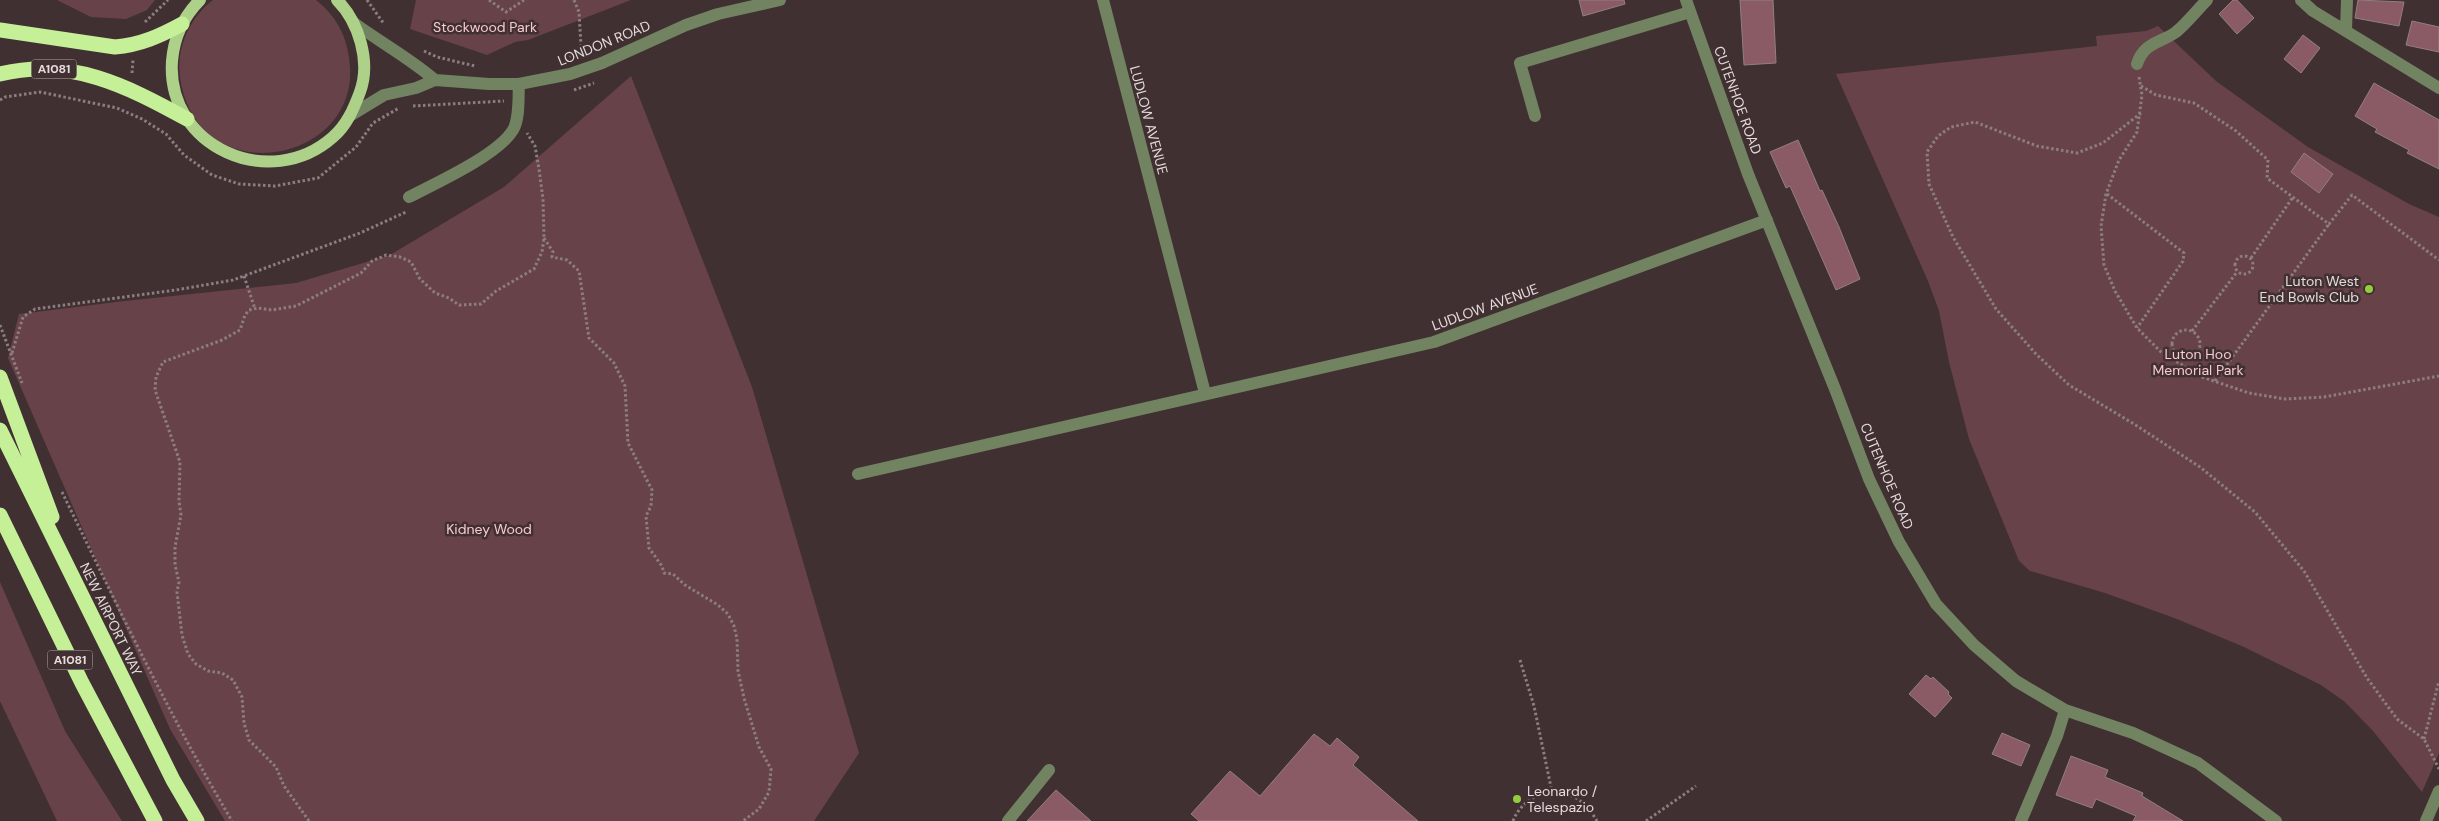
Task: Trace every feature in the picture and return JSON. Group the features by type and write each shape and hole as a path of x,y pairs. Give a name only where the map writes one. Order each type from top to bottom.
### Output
{"highway":[{"name":"A1081","path":"0,30 86,44 131,46 156,38 187,12"},
{"name":"A1081","path":"0,74 22,69 55,69 107,79 187,119"},
{"name":"A1081","path":"0,377 76,585"},
{"name":"NEW AIRPORT WAY","path":"0,430 173,780 196,821"},
{"name":"A1081","path":"0,515 34,588 155,821"}],"main road":[{"path":"200,0 187,12 174,47 172,72 176,97 187,119 206,140 230,155 256,162 284,162 311,153 334,137 351,115 362,85 364,54 354,23 337,0"}],"street":[{"name":"LONDON ROAD","path":"351,115 384,95 416,88 434,80 519,84 570,74 686,25 718,14 780,0"},
{"name":"LUDLOW AVENUE","path":"1102,0 1206,393"},
{"path":"2137,64 2139,56 2155,41 2175,32 2207,0"},
{"path":"2301,0 2313,11 2439,88"},
{"path":"2346,30 2347,0"},
{"path":"1535,116 1520,63 1688,6"},
{"name":"CUTENHOE ROAD","path":"1688,6 1748,174 1835,388 1869,479 1899,542 1936,604 1974,645 2016,682 2065,710 2133,733 2198,763 2276,821"},
{"path":"354,23 402,56 418,64 434,80"},
{"path":"409,203 490,152 506,138 516,123 519,84"},
{"name":"LUDLOW AVENUE","path":"858,474 1434,342 1767,220"},
{"path":"2021,821 2057,736 2065,710"},
{"path":"1008,821 1049,770"},
{"path":"2426,821 2439,791"}],"path":[{"path":"138,24 147,21 168,0"},
{"path":"367,0 386,26"},
{"path":"489,0 506,12 524,0"},
{"path":"565,59 571,57 581,46 579,12 574,0"},
{"path":"0,100 5,97 40,92 117,108 134,69 131,46"},
{"path":"416,46 437,57 477,67"},
{"path":"2137,64 2142,94 2137,132 2119,160 2106,194 2101,226 2104,266 2115,291 2137,328 2162,352 2202,377 2249,394 2285,399 2324,397 2439,376"},
{"path":"2140,86 2156,95 2194,103 2236,131 2268,160 2267,178 2329,224"},
{"path":"404,106 518,101"},
{"path":"2141,112 2103,143 2078,153 2037,146 1975,122 1950,127 1938,136 1927,152 1928,184 1954,237 1996,308 2022,338 2069,385 2200,467 2255,512 2304,571 2340,634 2397,720 2424,739 2439,769"},
{"path":"309,821 284,786 276,767 249,740 244,723 242,697 233,680 222,673 208,671 196,664 188,654 182,635 177,592 179,582 175,565 175,547 181,515 179,500 180,462 155,390 156,377 163,362 222,340 240,330 244,315 255,308 272,310 296,306 361,274 372,261 386,255 400,257 410,262 420,279 435,293 459,304 481,304 496,291 518,280 534,269 542,252 544,238 542,199 535,146 530,136 522,129"},
{"path":"2106,194 2184,253 2183,261 2137,328"},
{"path":"2215,381 2352,194 2439,260"},
{"path":"2250,258 2293,197"},
{"path":"12,354 23,317 35,308 176,290 232,280 360,233 409,203"},
{"path":"544,238 553,252 552,257 567,260 579,271 589,338 614,363 625,386 628,443 652,490 651,506 646,516 649,548 662,566 664,573 673,574 718,605 728,614 734,626 737,639 738,671 744,698 758,747 772,769 769,792 759,809 743,821"},
{"path":"2237,272 2234,265 2236,260 2240,257 2250,258"},
{"path":"2237,272 2248,274 2252,272 2253,263 2250,258"},
{"path":"2192,331 2237,272"},
{"path":"244,276 255,308"},
{"path":"0,325 24,390"},
{"path":"2180,330 2192,331 2199,338 2198,352 2186,358 2178,356 2173,351 2171,343 2174,336 2180,330"},
{"path":"2175,360 2178,356"},
{"path":"60,488 163,695 232,821"},
{"path":"1520,660 1534,706 1552,792"},
{"path":"2424,739 2439,681"},
{"path":"1646,821 1696,786"},
{"path":"1513,821 1524,803 1537,796 1552,792 1566,794 1579,800 1590,809 1597,821"}],"green space":[{"path":"57,0 155,0 147,10 126,19 91,17"},
{"path":"213,0 316,0 329,12 342,33 349,58 347,94 332,122 307,142 277,152 245,151 216,139 193,115 180,77 179,66 183,44 191,24"},
{"name":"Stockwood Park","path":"416,0 631,0 528,40 515,42 487,55 410,29"},
{"name":"Luton Hoo Memorial Park","path":"2158,26 2216,81 2308,147 2409,204 2439,217 2439,753 2422,792 2373,731 2345,702 2321,685 2244,647 2177,619 2105,593 2030,571 2019,561 1969,439 1949,362 1939,311 1928,281 1836,74 2097,46 2096,36 2146,31"},
{"name":"Kidney Wood","path":"631,76 752,387 859,753 814,821 225,821 170,729 8,358 19,314 296,283 390,255 504,187"},
{"path":"0,582 65,731 122,821 57,821 0,701"}],"building":[{"path":"1579,0 1624,0 1625,4 1583,16"},
{"path":"1740,0 1773,0 1776,63 1744,65"},
{"path":"2233,0 2237,0 2254,18 2237,34 2219,14"},
{"path":"2358,0 2404,2 2399,26 2355,18"},
{"path":"2412,21 2439,27 2439,52 2406,45"},
{"path":"2303,35 2320,48 2301,73 2284,59"},
{"path":"2374,83 2439,120 2439,169 2407,153 2409,150 2375,132 2377,129 2355,116"},
{"path":"1798,140 1820,191 1822,190 1839,227 1860,279 1836,290 1790,186 1786,188 1770,152"},
{"path":"2304,153 2333,174 2319,193 2291,172"},
{"path":"1926,675 1931,679 1933,677 1949,692 1948,694 1952,698 1935,717 1909,694"},
{"path":"2002,733 2030,745 2021,766 1992,754"},
{"path":"1314,734 1330,746 1337,738 1359,757 1353,765 1418,821 1199,821 1191,814 1230,771 1260,796"},
{"path":"2071,756 2108,770 2105,777 2143,793 2142,796 2183,821 2133,821 2136,816 2096,799 2092,808 2056,795"},
{"path":"1056,790 1091,821 1027,821"}],"place":[{"name":"Luton West End Bowls Club","path":"2369,289"},
{"name":"Leonardo / Telespazio","path":"1517,799"}]}
